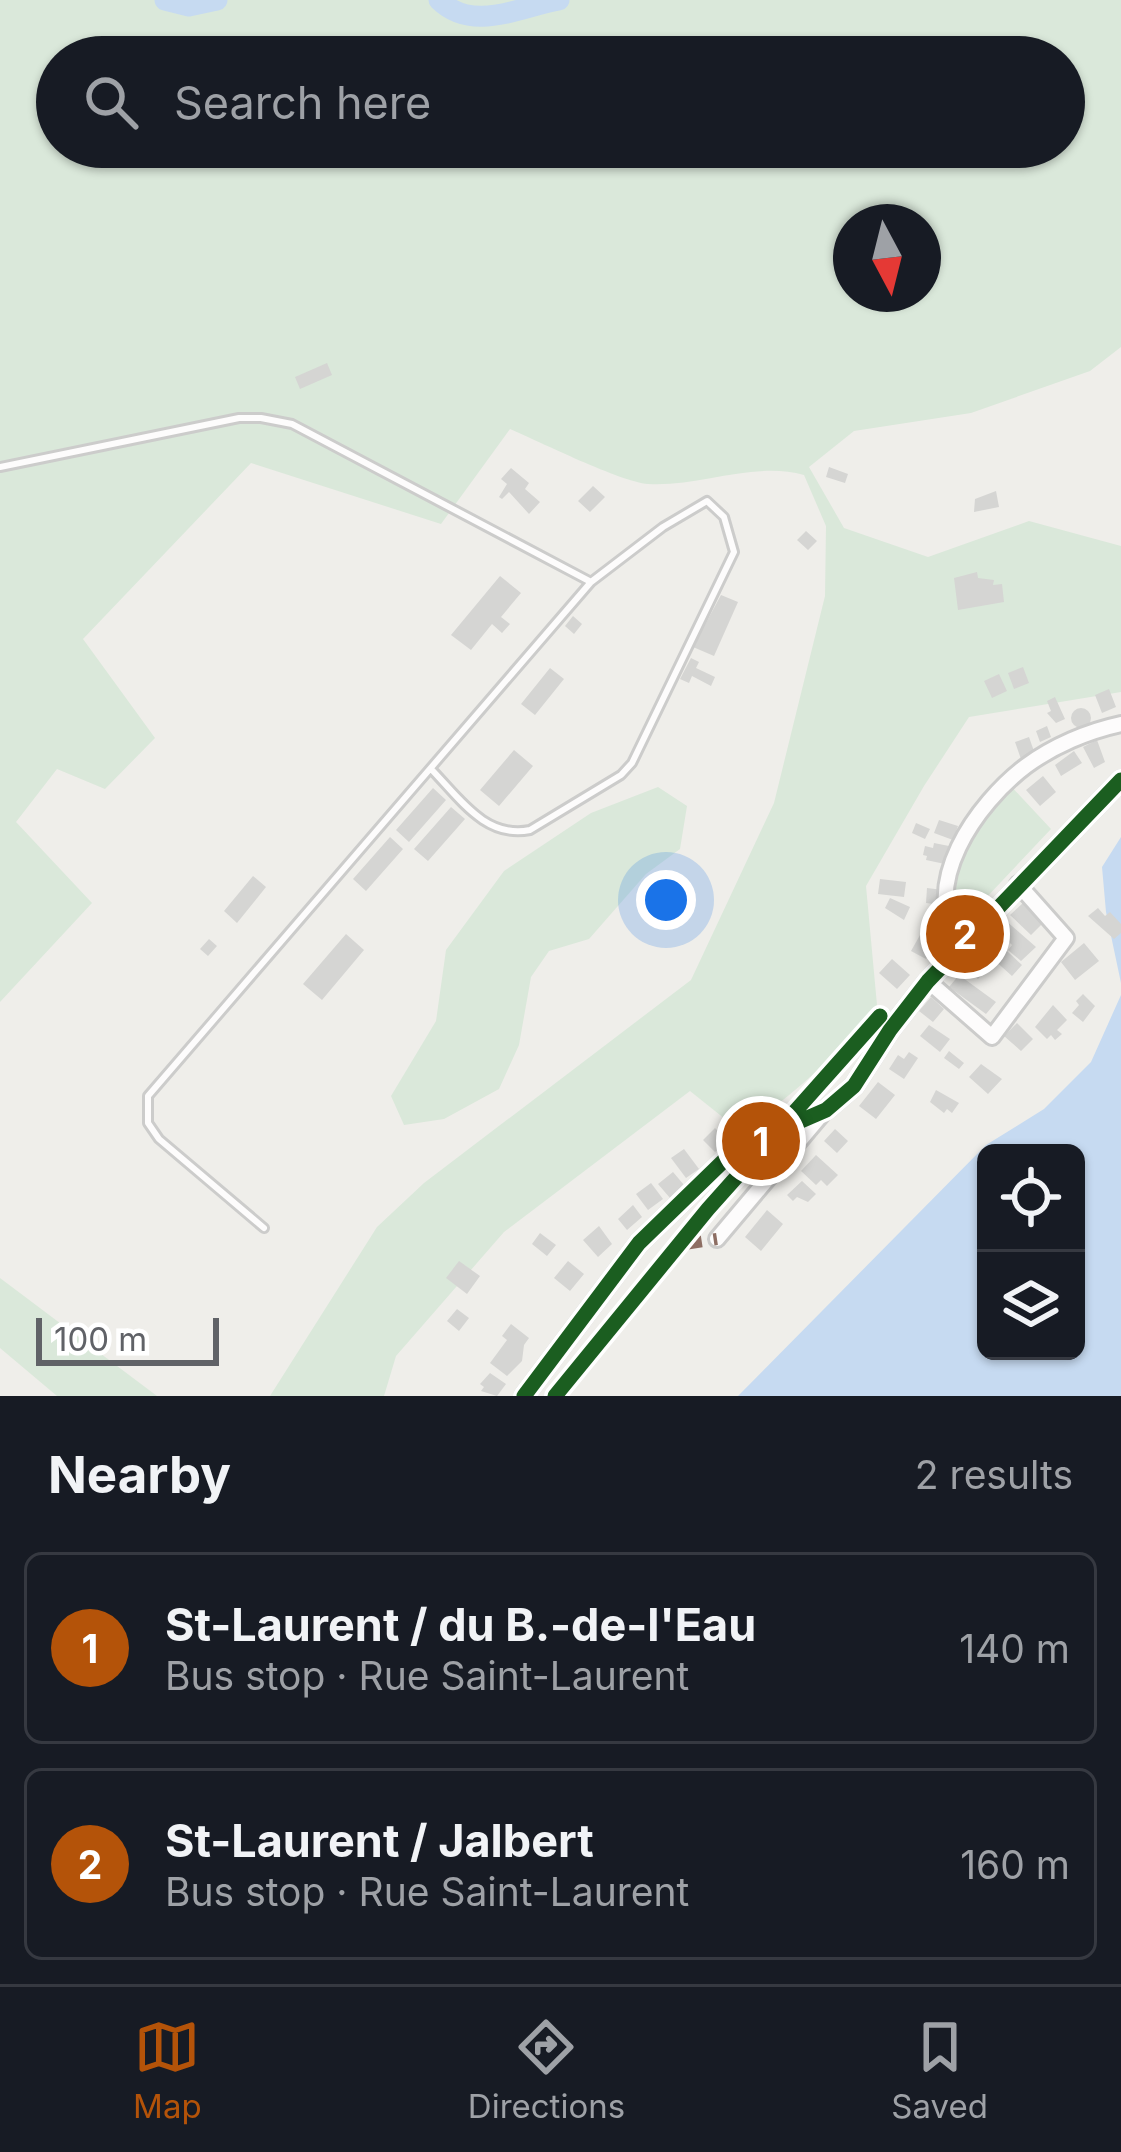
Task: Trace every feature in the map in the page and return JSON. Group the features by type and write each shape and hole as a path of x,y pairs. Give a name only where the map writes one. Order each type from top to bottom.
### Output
{"street":[{"path":"961,946 948,924 947,883 964,837 980,814 1030,764 1077,738 1121,724"},
{"path":"717,1239 826,1110 859,1079 928,981 1121,780"},
{"path":"928,981 992,1037 1066,938 1018,884"},
{"path":"524,1396 639,1243 723,1160 752,1137 826,1110"}],"lane":[{"path":"0,467 239,418 277,419 591,582"},
{"path":"264,1228 159,1139 148,1123 148,1096 591,582 663,527 707,501 724,517 734,552 632,763 621,775 530,830 514,833 482,821 432,770"}],"green space":[{"path":"0,0 1121,0 1121,347 1090,371 971,413 854,431 809,467 844,528 928,557 1029,521 1121,546 1121,692 969,717 866,886 877,1005 814,1074 740,1131 690,1091 504,1232 396,1356 384,1396 270,1396 377,1227 424,1183 691,980 774,803 825,596 826,526 804,475 746,472 648,484 600,469 510,429 441,524 251,463 83,639 155,738 105,789 57,769 16,822 92,903 0,1002"},
{"path":"1007,782 1051,829 952,934 948,924 954,860"},
{"path":"658,787 687,806 680,849 646,874 589,939 549,951 531,977 519,1045 499,1089 444,1119 404,1125 391,1096 436,1021 446,950 504,871 591,813"},
{"path":"0,1278 157,1396 57,1396 0,1348"}],"water":[{"path":"1121,837 1121,983 1102,867"},
{"path":"1121,995 1121,1396 738,1396 977,1154 977,1360 1085,1360 1085,1144 988,1144 1044,1109 1091,1062"}],"building":[{"path":"327,363 332,375 300,389 295,377"},
{"path":"829,467 848,474 845,483 826,477"},
{"path":"511,468 529,483 525,489 540,502 529,514 509,492 499,497 507,484 501,479"},
{"path":"593,486 605,497 590,512 578,501"},
{"path":"996,491 999,507 974,512 975,499"},
{"path":"806,531 817,541 808,550 797,540"},
{"path":"977,572 978,578 1002,584 1004,602 958,610 954,578"},
{"path":"500,576 521,593 501,617 510,624 502,633 492,624 471,650 451,635"},
{"path":"721,595 738,602 714,656 693,647"},
{"path":"573,616 582,624 574,634 565,626"},
{"path":"691,658 699,662 696,668 715,677 711,686 692,676 689,683 680,679"},
{"path":"1023,667 1029,683 1014,689 1008,673"},
{"path":"550,668 564,679 535,715 521,704"},
{"path":"999,674 1007,691 992,698 984,681"},
{"path":"1109,689 1116,707 1102,713 1095,695"},
{"path":"1055,697 1065,719 1056,723 1047,713 1051,711 1047,701"},
{"path":"1081,708 1091,718 1081,728 1071,718"},
{"path":"1047,726 1051,737 1040,742 1036,731"},
{"path":"1029,737 1036,757 1022,762 1015,742"},
{"path":"1097,740 1105,762 1094,768 1083,747"},
{"path":"514,750 533,766 499,806 480,790"},
{"path":"1074,751 1082,763 1061,776 1055,765"},
{"path":"1043,776 1056,792 1040,806 1026,790"},
{"path":"433,788 446,800 409,842 396,830"},
{"path":"451,807 465,819 428,861 414,849"},
{"path":"939,820 958,826 953,840 934,833"},
{"path":"916,823 930,829 925,839 912,833"},
{"path":"390,837 403,849 366,891 353,879"},
{"path":"934,843 949,846 945,864 923,855 925,846 933,848"},
{"path":"253,876 266,887 237,923 224,911"},
{"path":"880,879 906,882 904,897 878,894"},
{"path":"927,888 943,890 942,905 926,903"},
{"path":"890,898 910,907 904,920 885,908"},
{"path":"1025,901 1046,920 1031,935 1010,915"},
{"path":"1098,908 1121,924 1121,933 1114,939 1088,916"},
{"path":"1005,920 1036,947 1021,961 1008,950 1009,942 1006,946 992,935"},
{"path":"928,921 943,930 926,959 911,951"},
{"path":"346,934 364,950 322,1000 303,984"},
{"path":"993,938 1022,965 1012,976 982,949"},
{"path":"209,939 217,946 208,956 200,949"},
{"path":"1084,943 1099,961 1075,980 1061,962"},
{"path":"975,953 990,966 978,979 963,966"},
{"path":"892,959 910,975 897,989 879,973"},
{"path":"959,975 996,1002 986,1014 949,987"},
{"path":"1083,994 1095,1006 1083,1022 1072,1013"},
{"path":"931,997 944,1009 933,1022 919,1011"},
{"path":"1053,1005 1067,1020 1055,1040 1035,1027"},
{"path":"1017,1023 1033,1039 1021,1051 1004,1036"},
{"path":"929,1025 950,1039 940,1052 920,1036"},
{"path":"949,1051 964,1063 959,1069 944,1058"},
{"path":"909,1052 918,1058 904,1079 889,1069 898,1055 904,1059"},
{"path":"981,1064 1002,1079 988,1094 969,1077"},
{"path":"878,1082 895,1095 876,1119 859,1106"},
{"path":"936,1090 959,1103 952,1113 930,1102"},
{"path":"715,1128 727,1141 715,1152 703,1140"},
{"path":"835,1129 848,1141 837,1153 824,1141"},
{"path":"684,1149 699,1169 686,1178 671,1158"},
{"path":"816,1155 838,1175 827,1186 821,1180 816,1185 801,1171"},
{"path":"673,1172 684,1185 670,1198 658,1184"},
{"path":"802,1181 816,1194 808,1202 797,1197 793,1201 787,1195"},
{"path":"651,1183 663,1199 648,1210 636,1194"},
{"path":"633,1205 642,1217 627,1230 618,1219"},
{"path":"767,1210 783,1224 761,1251 745,1237"},
{"path":"599,1226 612,1244 598,1257 583,1240"},
{"path":"540,1233 556,1245 547,1256 532,1244"},
{"path":"459,1261 480,1276 467,1294 446,1278"},
{"path":"568,1261 584,1274 570,1291 554,1278"},
{"path":"457,1309 469,1318 459,1331 447,1321"},
{"path":"511,1324 529,1338 522,1361 507,1376 490,1363 507,1340 502,1336"},
{"path":"490,1373 506,1384 497,1396 481,1391 480,1384"}],"waterway":[{"path":"165,0 189,6 217,0"},
{"path":"439,0 452,10 481,16 559,0"}],"marked path":[{"path":"678,1245 717,1239"}],"cycle path":[{"path":"524,1396 639,1243 741,1144 762,1131 826,1110 854,1086 928,981 1121,780"},
{"path":"555,1396 708,1209 880,1016"}],"place":[{"name":"St-Laurent / Jalbert","path":"965,934"},
{"name":"St-Laurent / du B.-de-l'Eau","path":"761,1141"}]}
